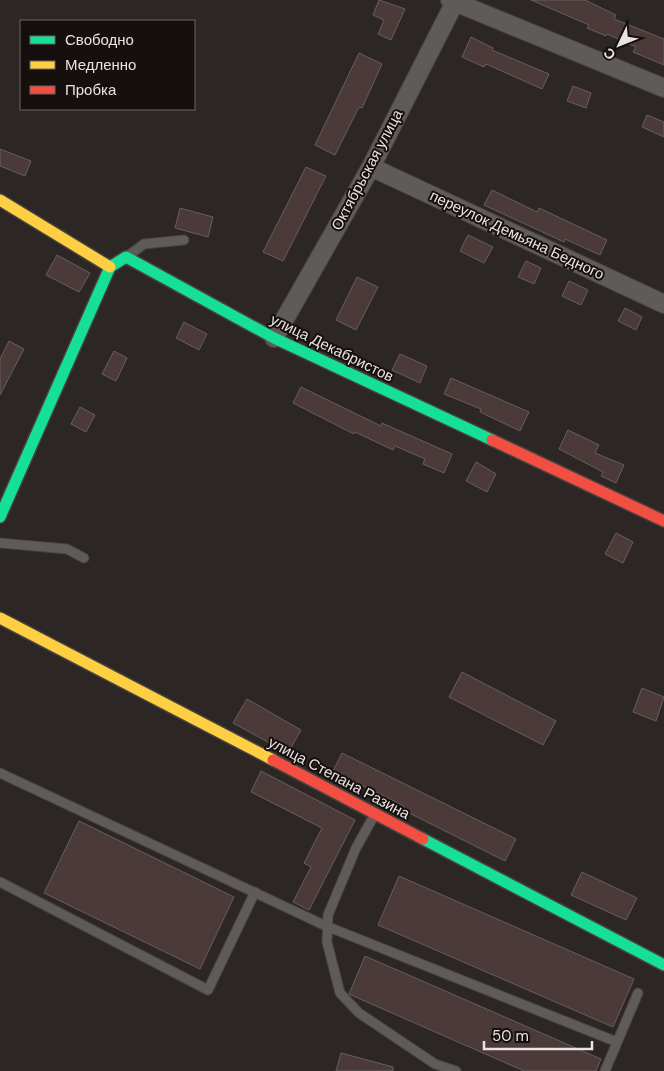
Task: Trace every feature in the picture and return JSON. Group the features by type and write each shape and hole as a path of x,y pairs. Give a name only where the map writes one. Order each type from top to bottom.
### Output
{"street":[{"path":"454,1 664,88"},
{"name":"Октябрьская улица","path":"274,338 370,167 454,1"},
{"name":"переулок Демьяна Бедного","path":"370,167 664,304"},
{"path":"0,200 110,267"},
{"path":"0,517 110,267 126,257"},
{"name":"улица Декабристов","path":"126,257 274,338 664,521"},
{"name":"улица Степана Разина","path":"0,618 664,965"}],"lane":[{"path":"126,257 144,244 184,240"},
{"path":"0,543 67,549 84,558"},
{"path":"0,773 326,926 617,1042"},
{"path":"375,813 332,902 326,926 327,942 335,978 340,993 348,1003 435,1064 456,1071"},
{"path":"0,882 208,990 255,892"},
{"path":"606,1071 638,993"}],"building":[{"path":"379,0 405,9 391,40 378,34 384,20 373,15"},
{"path":"531,0 585,0 616,15 614,19 664,39 664,65 633,52 636,47 607,34 606,36 587,28 589,25"},
{"path":"471,37 493,48 492,50 549,74 542,89 486,64 484,67 462,57"},
{"path":"359,53 382,64 362,108 359,107 335,155 315,145"},
{"path":"573,86 591,93 586,108 567,101"},
{"path":"647,115 664,122 664,137 642,127"},
{"path":"0,149 31,161 25,176 0,166"},
{"path":"306,167 326,176 283,261 263,252"},
{"path":"492,190 537,212 539,208 607,240 600,255 565,239 564,242 484,205"},
{"path":"180,208 213,217 208,237 175,228"},
{"path":"468,235 493,247 484,263 460,251"},
{"path":"57,255 90,273 79,292 46,275"},
{"path":"526,261 541,268 534,284 518,277"},
{"path":"357,277 378,287 356,330 336,320"},
{"path":"569,281 588,290 581,305 562,296"},
{"path":"625,308 642,317 636,330 618,321"},
{"path":"184,322 207,334 199,350 176,338"},
{"path":"9,341 24,349 0,395 0,359"},
{"path":"114,351 127,358 116,381 102,374"},
{"path":"400,354 427,366 420,383 392,370"},
{"path":"451,378 529,412 520,431 480,412 481,409 444,394"},
{"path":"301,387 381,426 382,423 452,454 444,473 423,464 425,459 395,446 393,450 355,432 354,434 293,403"},
{"path":"80,407 95,415 86,432 71,424"},
{"path":"568,430 599,445 595,453 624,465 616,483 601,476 603,472 559,449"},
{"path":"476,462 496,474 487,492 466,481"},
{"path":"616,533 633,542 623,563 605,554"},
{"path":"462,672 556,721 543,745 449,697"},
{"path":"642,688 664,697 656,721 633,712"},
{"path":"247,699 301,730 288,753 233,723"},
{"path":"342,753 516,839 505,861 401,809 404,806 333,771"},
{"path":"261,771 355,820 309,910 293,902 311,867 304,863 322,828 251,792"},
{"path":"79,821 234,897 200,969 44,893"},
{"path":"582,872 637,898 626,920 571,895"},
{"path":"399,876 634,979 613,1027 378,925"},
{"path":"365,956 601,1059 596,1071 524,1071 351,995 349,994"},
{"path":"341,1053 393,1067 393,1071 336,1071"}],"traffic: fast":[{"path":"110,267 126,257 274,338 492,440"},
{"path":"0,517 110,267"},
{"path":"423,839 664,965"}],"traffic: slow":[{"path":"0,200 110,267"},
{"path":"0,618 273,760"}],"traffic: jam":[{"path":"492,440 664,521"},
{"path":"273,760 423,839"}]}
